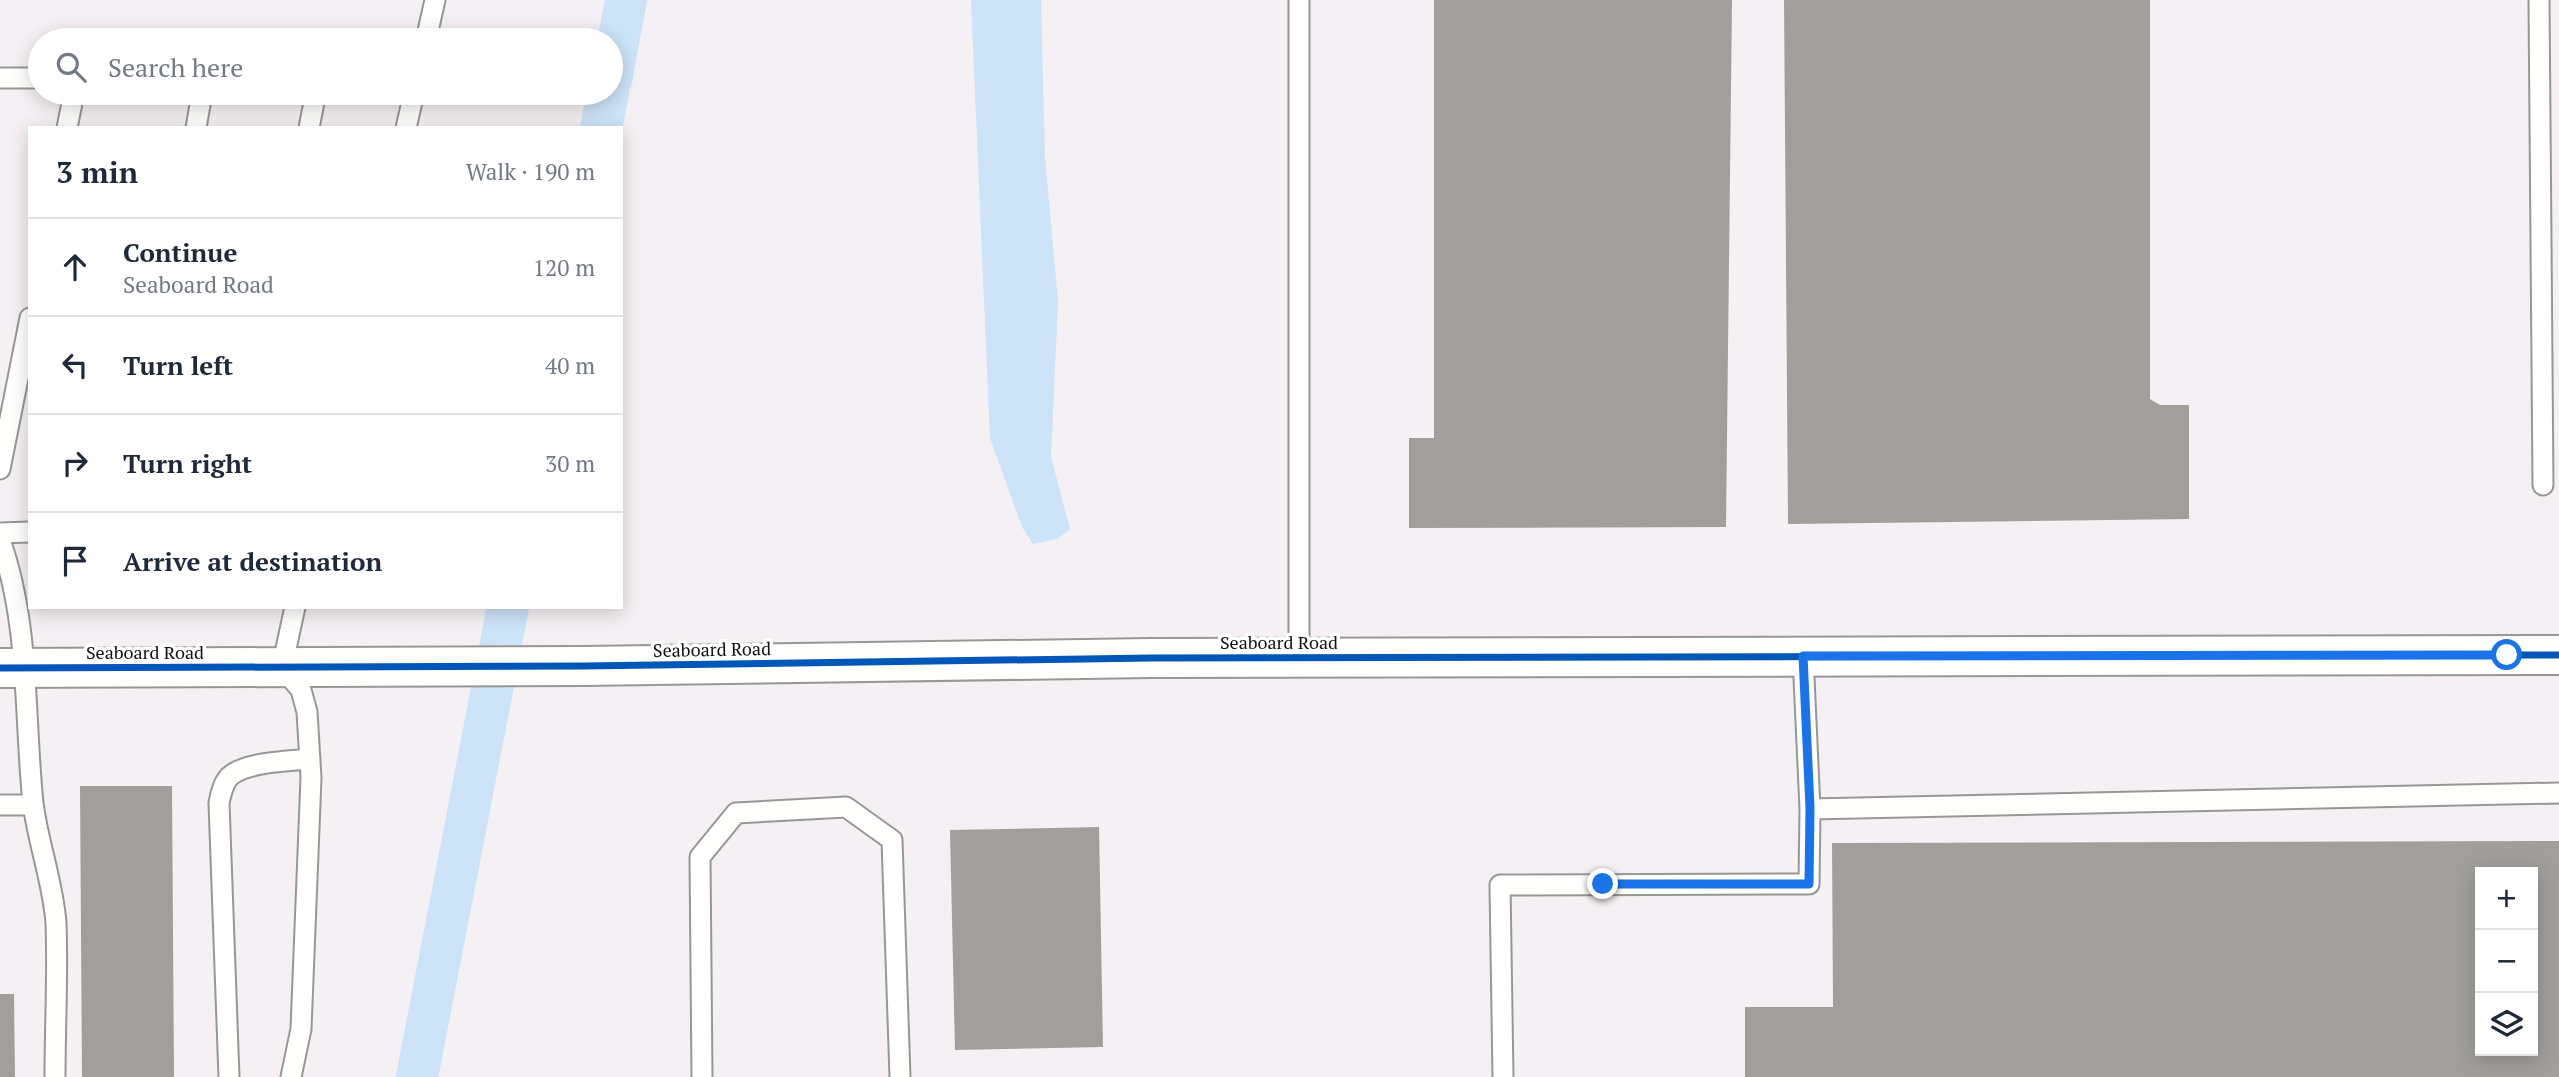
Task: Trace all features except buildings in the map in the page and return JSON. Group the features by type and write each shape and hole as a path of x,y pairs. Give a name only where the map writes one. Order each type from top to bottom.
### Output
{"street":[{"name":"Seaboard Road","path":"13,668 583,666 1299,657 2559,655"}],"lane":[{"path":"429,28 435,0"},
{"path":"1299,0 1299,657"},
{"path":"2539,0 2543,485"},
{"path":"0,78 28,78"},
{"path":"68,126 72,105"},
{"path":"196,126 200,105"},
{"path":"309,126 313,105"},
{"path":"406,126 411,105"},
{"path":"0,469 28,328"},
{"path":"0,533 28,532"},
{"path":"0,540 10,569 13,668 27,726 33,805 55,920 55,1077"},
{"path":"291,1077 302,1029 311,778 307,712 301,690 282,667 295,609"},
{"path":"1503,1077 1500,885 1809,884 1810,808 1803,656"},
{"path":"229,1077 219,803 224,785 231,775 242,770 310,758"},
{"path":"1810,808 2559,793"},
{"path":"0,805 33,805"},
{"path":"702,1077 700,857 736,813 846,807 892,839 900,1077"}],"shaded area":[{"path":"0,0 2559,0 2559,1077 0,1077"}],"water":[{"path":"971,0 1041,0 1045,157 1058,301 1051,457 1070,529 1057,539 1033,544 1022,527 990,438"}],"waterway":[{"path":"621,28 626,0"},
{"path":"601,126 606,105"},
{"path":"417,1077 508,609"}],"cycle path":[{"path":"0,668 583,666 1151,658 2559,655"}],"route":[{"path":"1603,884 1809,884 1811,838 1803,656 2507,655"}]}
